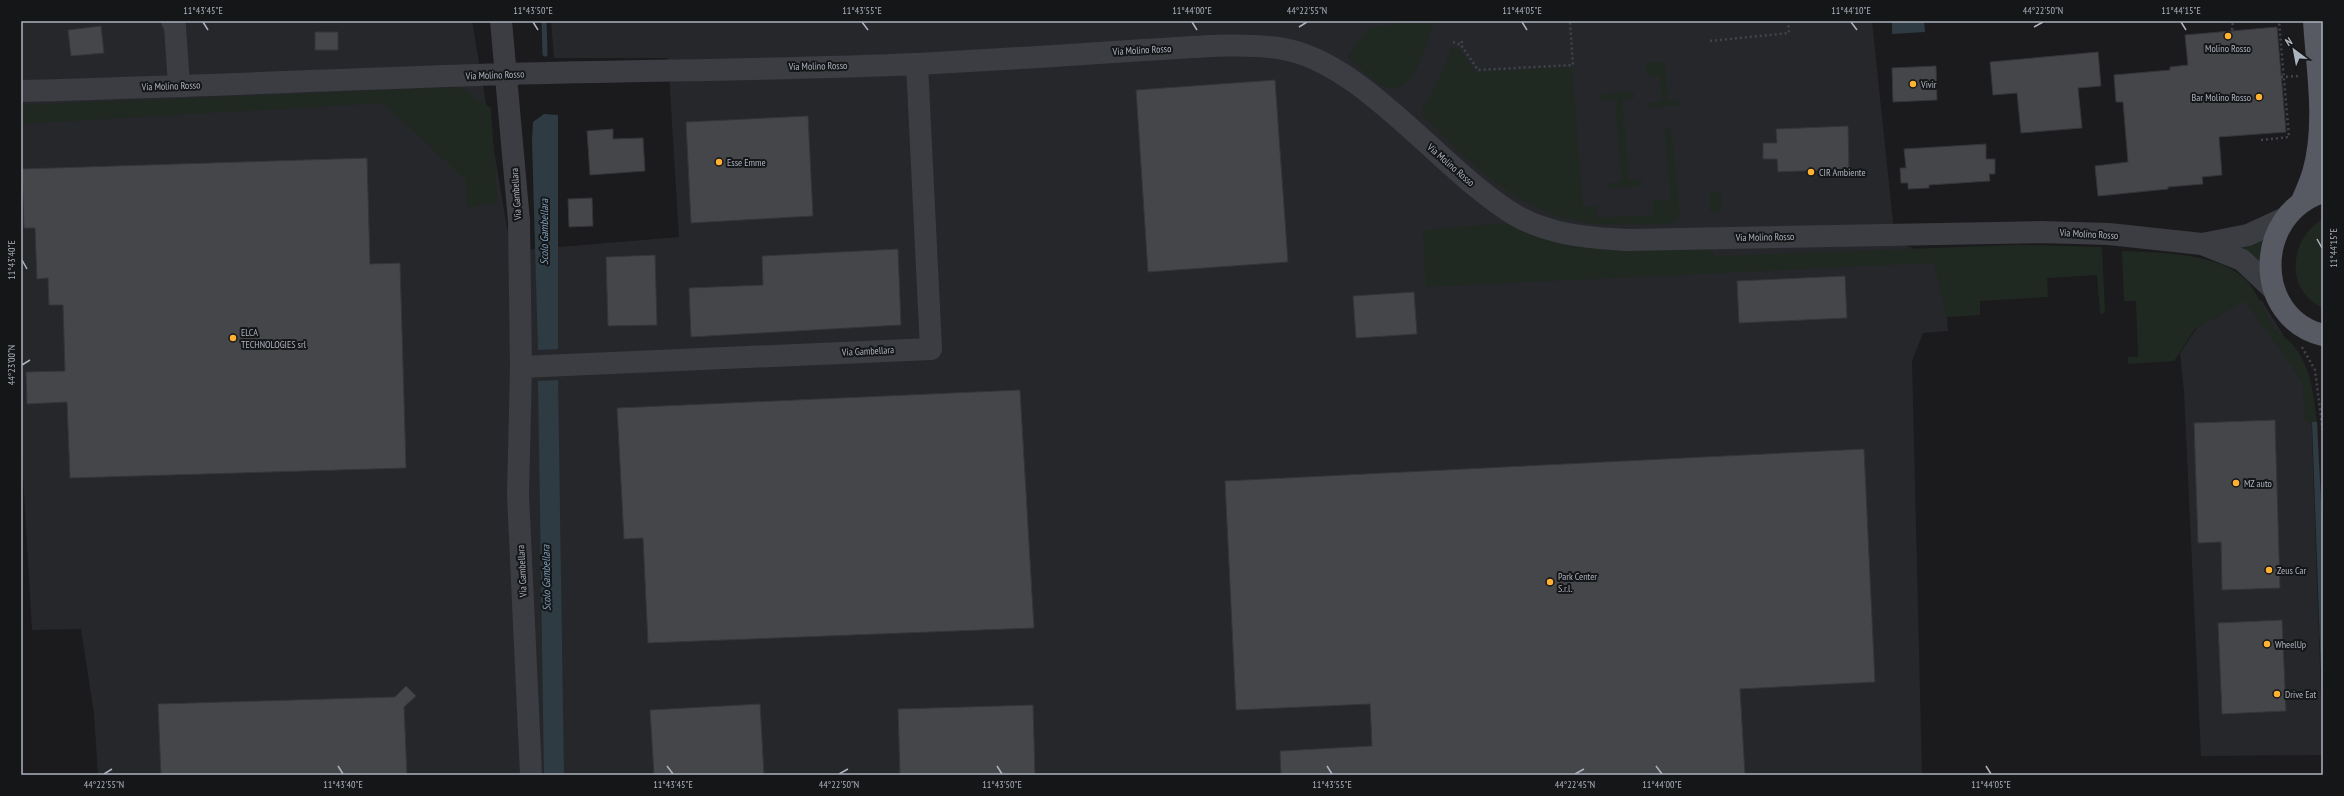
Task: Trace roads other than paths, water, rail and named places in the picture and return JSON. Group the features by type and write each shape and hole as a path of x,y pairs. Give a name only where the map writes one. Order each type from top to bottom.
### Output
{"main road":[{"path":"2302,201 2313,172 2321,114 2317,40"},
{"path":"2323,192 2302,201 2285,218 2275,235 2270,253 2270,272 2275,291 2285,309 2308,330 2323,352"},
{"path":"2300,324 2323,335"}],"street":[{"path":"172,21 175,27 179,85"},
{"name":"Via Gambellara","path":"501,21 507,74 519,221 521,367 518,495 531,775"},
{"name":"Via Molino Rosso","path":"21,91 507,74 917,64 1249,46 1280,48 1303,53 1337,70 1366,91 1480,192 1518,217 1553,232 1590,238 1628,240 2041,232 2109,234 2202,244 2242,260 2275,291"},
{"name":"Via Gambellara","path":"521,367 931,349 917,64"},
{"name":"Via Molino Rosso","path":"2202,244 2248,235 2285,218"}],"water":[{"path":"1892,21 1924,21 1925,32 1892,34"},
{"path":"544,114 558,115 558,349 538,350 532,141 533,122"},
{"path":"558,380 564,775 544,775 538,381"},
{"path":"2312,422 2317,422 2323,540 2323,729"}],"waterway":[{"name":"Scolo Gambellara","path":"544,21 545,54"}],"place":[{"name":"Molino Rosso","path":"2228,36"},
{"name":"Vivìr","path":"1913,84"},
{"name":"Bar Molino Rosso","path":"2259,97"},
{"name":"Esse Emme","path":"719,162"},
{"name":"CIR Ambiente","path":"1811,172"},
{"name":"ELCA TECHNOLOGIES srl","path":"233,338"},
{"name":"MZ auto","path":"2236,483"},
{"name":"Zeus Car","path":"2269,570"},
{"name":"Park Center S.r.l.","path":"1550,582"},
{"name":"WheelUp","path":"2267,644"},
{"name":"Drive Eat","path":"2277,694"}]}
